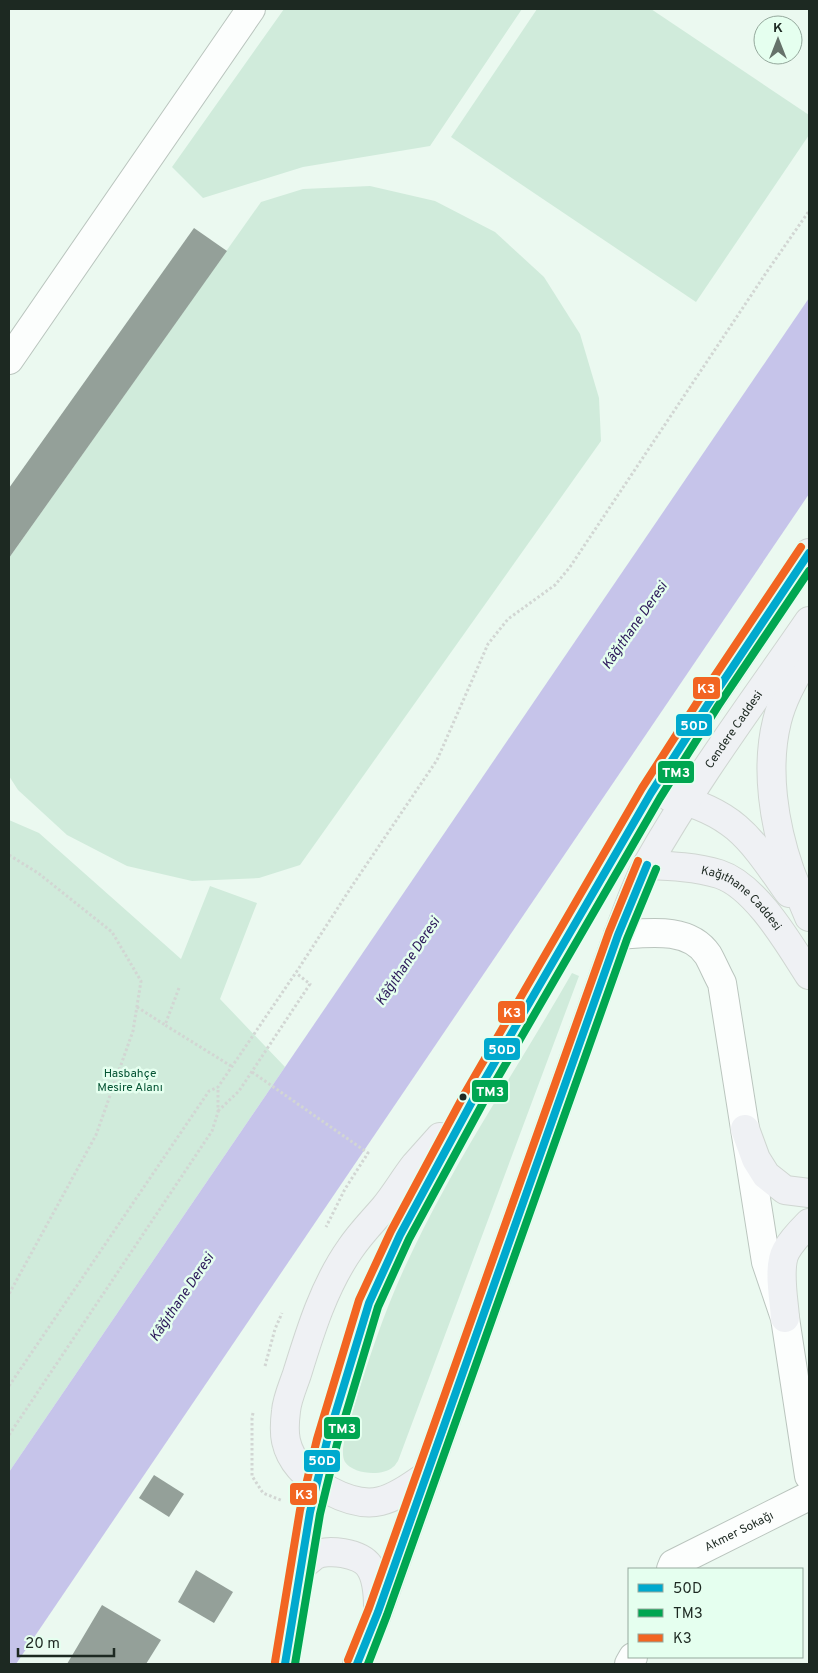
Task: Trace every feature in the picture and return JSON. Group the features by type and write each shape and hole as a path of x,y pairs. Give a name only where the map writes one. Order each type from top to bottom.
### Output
{"main road":[{"path":"285,1664 316,1484 344,1380 369,1304 400,1234 474,1098 651,792 809,553"},
{"name":"Cendere Caddesi","path":"357,1664 378,1612 618,935 647,865 686,801 809,621"},
{"path":"809,652 783,702 777,722 772,752 774,807 780,836 790,871 809,919"},
{"path":"651,792 686,801 713,811 737,827 753,842 809,919"},
{"name":"Kağıthane Caddesi","path":"647,865 681,866 720,874 739,885 756,902 780,932 809,975"},
{"path":"426,1476 390,1498 370,1503 355,1502 316,1484 304,1473 293,1458 286,1441 286,1409 308,1340 326,1292 349,1250 385,1207 416,1165 474,1098"},
{"path":"745,1129 756,1159 766,1175 785,1190 809,1193"},
{"path":"785,1318 781,1269 785,1252 797,1235 809,1223"},
{"path":"302,1566 315,1555 328,1552 356,1557 369,1565 376,1582 378,1612"}],"street":[{"path":"9,360 251,9"},
{"path":"618,935 657,933 680,935 694,942 707,954 722,983 766,1262 785,1318 809,1476"},
{"name":"Akmer Sokağı","path":"671,1568 673,1564 809,1496"}],"path":[{"path":"9,1386 205,1097 218,1086 296,973 437,760 488,644 508,619 555,585 570,567 766,272 809,212"},
{"path":"9,855 38,873 112,932 141,981 133,1032 96,1135 9,1294"},
{"path":"218,1112 239,1091 310,984 296,973"},
{"path":"165,1024 179,988"},
{"path":"138,1007 231,1066"},
{"path":"252,1072 368,1153 345,1189"},
{"path":"9,1435 212,1131 218,1112 218,1086"}],"green space":[{"path":"284,9 522,9 430,146 303,167 203,198 172,167"},
{"path":"537,9 651,9 809,115 809,135 696,302 451,137"},
{"path":"370,186 435,201 495,232 544,277 580,334 599,398 601,441 300,865 259,878 192,881 127,866 67,835 18,790 9,776 9,558 261,202 303,189"},
{"name":"Hasbahçe Mesire Alanı","path":"9,820 39,833 181,959 210,886 257,903 220,999 285,1067 9,1472"},
{"path":"572,973 579,976 398,1461 394,1467 382,1472 368,1473 354,1469 345,1462 343,1457 346,1435 373,1348 403,1271 449,1181"}],"water":[{"name":"Kâğıthane Deresi","path":"809,298 809,494 16,1664 9,1664 9,1472"}],"building":[{"path":"194,228 227,251 9,558 9,488"},
{"path":"154,1475 184,1494 169,1517 139,1498"},
{"path":"196,1570 233,1592 214,1623 178,1602"},
{"path":"102,1605 161,1640 146,1664 67,1664"}],"transit line":[{"name":"K3","path":"275,1662 300,1510 317,1439 359,1300 391,1231 465,1093 642,788 801,547"},
{"name":"50D","path":"285,1664 310,1512 327,1441 369,1303 400,1235 474,1098 651,793 809,553"},
{"name":"TM3","path":"295,1664 320,1514 337,1444 378,1307 409,1239 483,1103 660,798 718,706 809,571"},
{"name":"K3","path":"348,1660 369,1608 609,932 638,861"},
{"name":"50D","path":"357,1664 378,1612 618,935 647,865"},
{"name":"TM3","path":"368,1664 627,939 656,869"}]}
